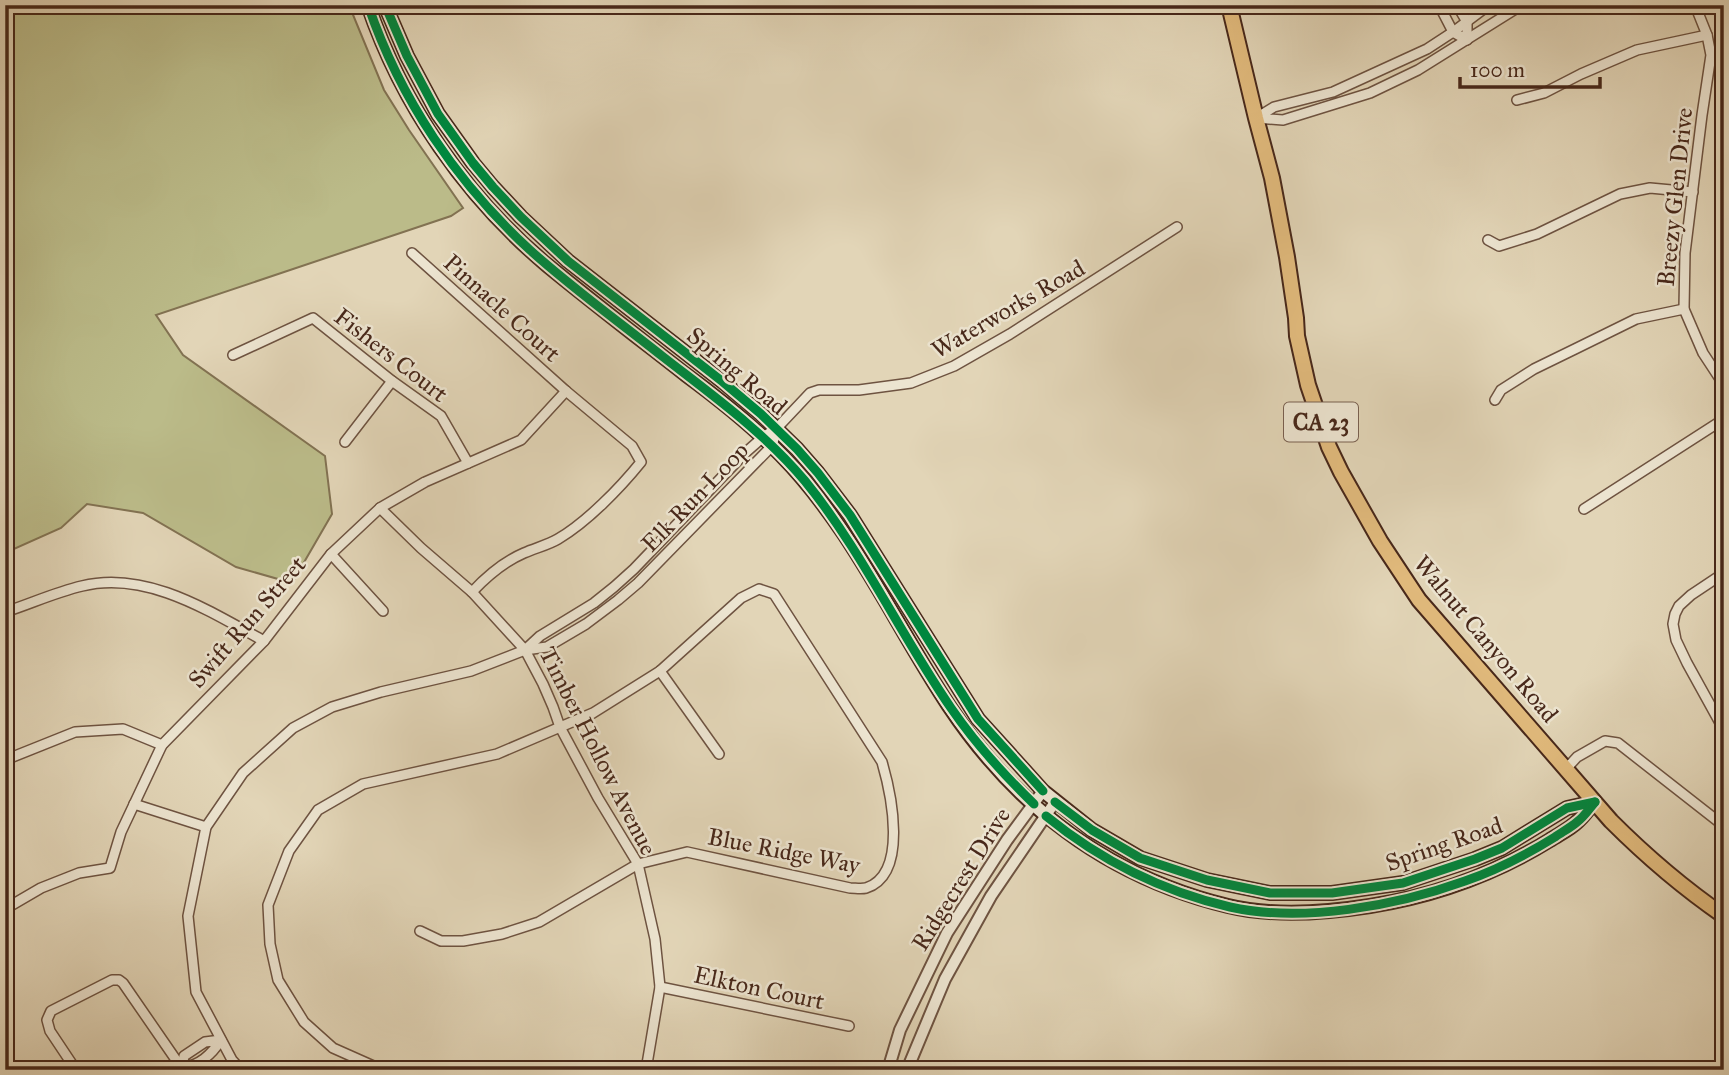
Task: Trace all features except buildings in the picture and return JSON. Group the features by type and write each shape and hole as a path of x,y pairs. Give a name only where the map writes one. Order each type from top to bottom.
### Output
{"main road":[{"name":"Spring Road","path":"368,5 390,60 421,118 454,167 492,211 546,264 709,392 767,441 806,482 838,525 968,732 1001,772 1046,816 1101,856 1154,883 1230,907 1291,912 1335,910 1396,901 1471,879 1507,864 1544,843 1578,821 1595,802"},
{"name":"Spring Road","path":"385,5 407,57 438,114 473,163 521,217 568,261 723,382 777,428 818,473 850,515 978,719 1055,803 1111,842 1140,858 1207,880 1270,893 1332,893 1403,883 1475,859 1502,848 1567,808 1595,802"},
{"name":"Walnut Canyon Road","path":"1229,5 1272,178 1287,257 1297,336 1308,385 1333,456 1381,541 1419,600 1638,848 1676,881 1724,916"}],"street":[{"path":"1439,5 1453,32 1467,40"},
{"path":"1457,5 1467,22 1467,40"},
{"path":"1256,118 1274,107 1333,92 1365,79 1427,48 1489,5"},
{"path":"1256,118 1283,120 1370,93 1418,70 1522,5"},
{"name":"Breezy Glen Drive","path":"1695,5 1707,35 1711,55 1685,253 1685,309 1703,353 1724,385"},
{"path":"1517,100 1544,93 1637,50 1707,35"},
{"path":"1488,240 1499,246 1537,234 1620,194 1650,188 1693,192"},
{"name":"Waterworks Road","path":"777,428 810,393 911,383 954,366 1010,334 1177,227"},
{"name":"Pinnacle Court","path":"412,253 566,391 632,446 641,462 592,513 558,540 521,554 492,572 472,592"},
{"path":"1495,400 1501,390 1534,369 1575,349 1636,320 1685,309"},
{"name":"Fishers Court","path":"233,355 313,318 441,416 468,463"},
{"path":"345,442 392,381"},
{"name":"Swift Run Street","path":"5,909 41,888 79,873 110,869 121,832 162,745 264,640 331,554 380,508 425,482 521,440 566,391"},
{"path":"1584,509 1724,419"},
{"name":"Elk Run Loop","path":"241,1070 232,1060 196,992 188,916 206,827 243,773 293,728 332,707 381,692 471,671 525,650 540,636 594,603 624,578 745,453 767,441 777,428"},
{"name":"Timber Hollow Avenue","path":"380,508 472,592 525,650 553,706 560,727 598,798 638,864 655,939 660,987 646,1070"},
{"path":"331,554 383,611"},
{"path":"1724,573 1679,606 1673,624 1682,652 1724,730"},
{"path":"5,612 83,586 118,582 156,589 208,611 264,640"},
{"name":"Blue Ridge Way","path":"638,864 687,852 850,888 865,888 876,882 891,860 894,830 891,792 883,762 774,594 759,589 741,598 660,671"},
{"path":"387,1070 333,1048 304,1023 278,980 270,944 268,905 289,851 318,810 363,784 497,754 593,713 660,671 719,754"},
{"path":"5,760 75,732 123,729 162,745"},
{"path":"1566,769 1577,757 1605,741 1618,743 1724,826"},
{"name":"Ridgecrest Drive","path":"888,1070 900,1030 947,933 1007,840 1043,791"},
{"name":"Ridgecrest Drive","path":"907,1070 945,979 991,896 1055,803"},
{"path":"134,804 206,827"},
{"path":"420,931 441,941 463,941 502,934 540,922 638,864"},
{"path":"76,1070 50,1031 47,1020 51,1011 112,979 119,979 182,1068"},
{"name":"Elkton Court","path":"660,987 849,1026"},
{"path":"182,1068 184,1056 205,1042 221,1040"}],"green space":[{"path":"5,5 349,5 384,90 463,208 451,216 156,315 183,355 325,456 332,514 292,583 236,567 143,513 87,504 61,528 5,553"}],"cycle path":[{"path":"368,5 381,40 414,106 455,168 478,197 546,264 737,415 789,463 845,536 932,680 960,721 990,758 1034,804"},
{"path":"385,5 407,56 438,114 493,187 568,261 723,382 797,449 850,515 978,719 1043,791"},
{"path":"1055,802 1092,830 1140,858 1207,880 1270,893 1332,893 1403,883 1502,848 1567,808 1595,802"},
{"path":"1046,816 1088,847 1156,883 1230,907 1287,913 1379,904 1465,881 1511,862 1555,837 1580,820 1595,802"}]}
